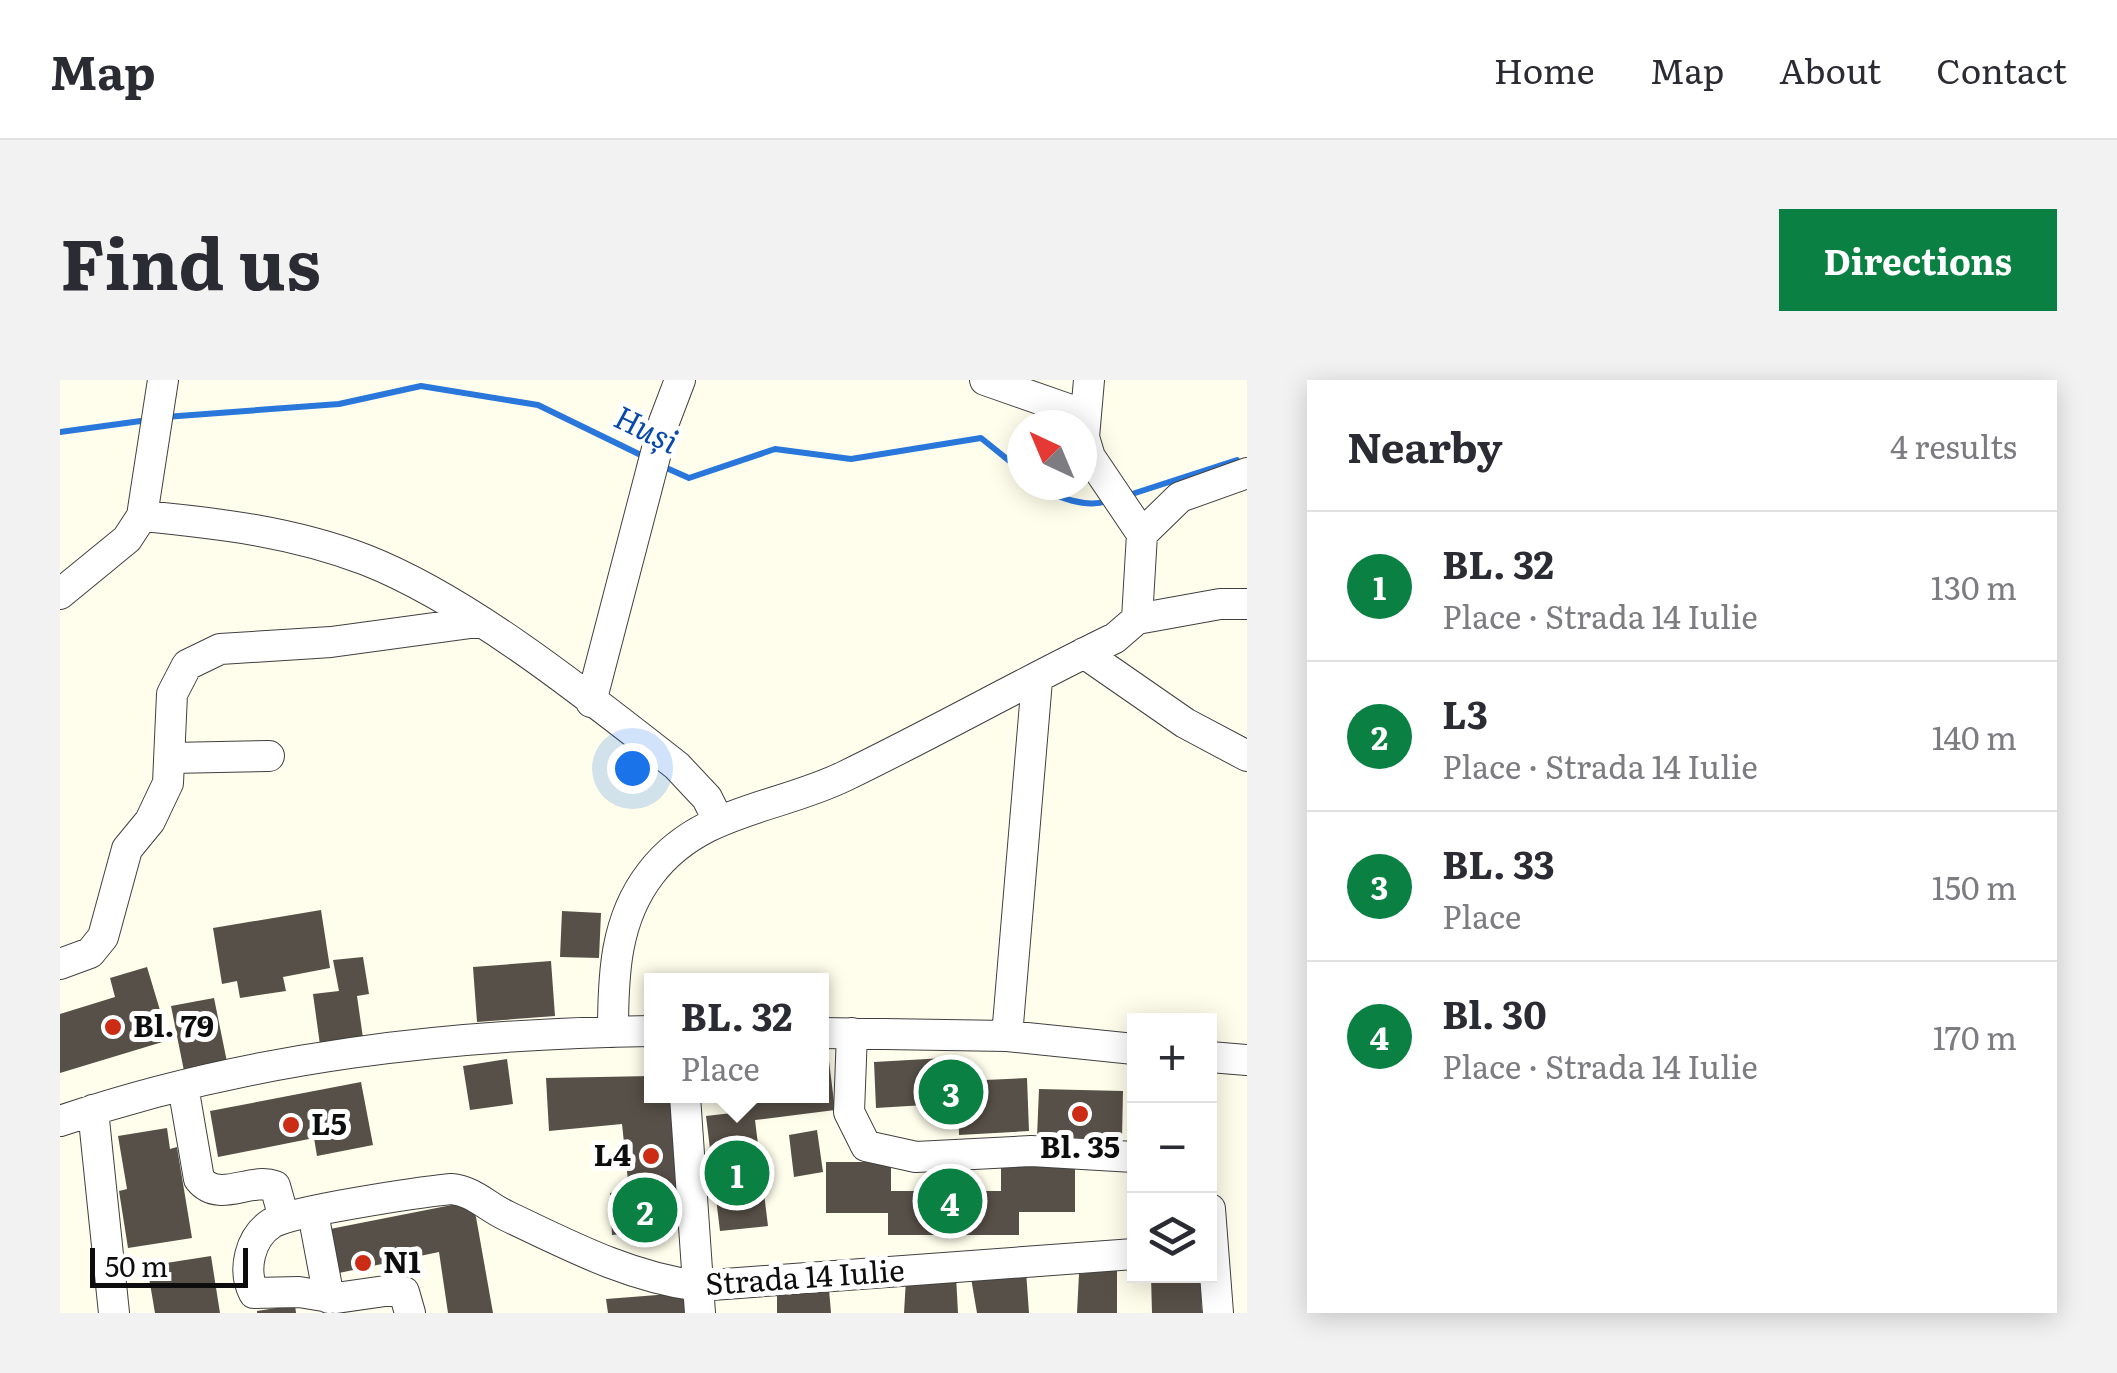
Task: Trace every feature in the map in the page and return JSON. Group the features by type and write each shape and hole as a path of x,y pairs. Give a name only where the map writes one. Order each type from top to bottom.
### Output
{"street":[{"path":"591,702 664,422 680,380"},
{"path":"984,380 1073,410"},
{"path":"1085,410 1089,380"},
{"path":"60,594 126,539 142,516 163,381"},
{"path":"1097,467 1134,525 1137,620"},
{"path":"1134,525 1180,497 1247,472"},
{"path":"142,516 235,525 302,539 366,560 428,589 677,766 707,798 718,820"},
{"path":"613,1032 613,977 630,906 669,854 718,820 840,779 1038,680 1115,638 1137,620 1220,604 1247,604"},
{"path":"60,964 90,953 103,937 127,849 150,820 168,784 172,694 187,665 220,649 331,642 478,622"},
{"path":"1084,653 1184,723 1247,756"},
{"path":"1007,1036 1038,680"},
{"path":"171,758 269,756"},
{"path":"60,1121 272,1065 426,1041 644,1031"},
{"path":"1127,1048 1007,1036 837,1033 848,1112 866,1146 916,1157 1031,1151 1127,1157"},
{"path":"1217,1058 1247,1060"},
{"path":"184,1086 199,1180 207,1189 216,1191 266,1183 275,1186 298,1216 329,1298"},
{"path":"685,1103 699,1300"},
{"path":"92,1110 114,1313"},
{"name":"Strada 14 Iulie","path":"298,1216 458,1189 612,1266 699,1300 1127,1255"},
{"path":"298,1216 267,1226 256,1240 250,1256 250,1287 258,1294 300,1292 329,1298 392,1290 404,1292 410,1313"},
{"path":"1215,1283 1218,1313"}],"building":[{"path":"321,910 330,968 283,977 286,991 240,998 237,981 222,984 213,928"},
{"path":"562,911 601,913 599,958 560,957"},
{"path":"363,957 369,994 357,996 363,1038 320,1045 313,994 339,991 333,960"},
{"path":"551,961 555,1016 477,1022 473,967"},
{"name":"Bl. 79","path":"147,967 169,1040 60,1073 60,1014 115,997 110,978"},
{"path":"214,998 227,1062 184,1071 171,1006"},
{"path":"962,1057 963,1081 1027,1078 1029,1131 959,1135 958,1103 876,1108 874,1062"},
{"path":"507,1059 513,1104 470,1110 463,1066"},
{"path":"829,1061 835,1110 755,1120 768,1226 720,1231 706,1116 741,1112 740,1103 829,1103"},
{"name":"L4","path":"644,1076 644,1103 672,1103 681,1227 612,1235 610,1193 629,1190 622,1124 549,1131 546,1078"},
{"name":"L5","path":"361,1082 373,1145 317,1156 314,1138 218,1157 210,1111"},
{"name":"Bl. 35","path":"1039,1089 1123,1091 1122,1139 1037,1137"},
{"path":"167,1128 170,1149 177,1147 192,1238 128,1248 119,1191 127,1189 118,1136"},
{"path":"817,1130 823,1172 794,1177 789,1135"},
{"path":"826,1162 891,1162 891,1191 1001,1191 1001,1164 1075,1164 1075,1212 1019,1212 1019,1235 888,1235 888,1213 826,1213"},
{"name":"N1","path":"467,1202 476,1217 493,1313 448,1313 439,1252 339,1273 330,1229"},
{"path":"211,1256 220,1313 155,1313 147,1266"},
{"path":"1117,1269 1117,1313 1077,1313 1079,1274"},
{"path":"1026,1271 1029,1313 977,1313 971,1278"},
{"path":"956,1276 958,1313 904,1313 906,1279"},
{"path":"1151,1283 1200,1283 1202,1313 1152,1313"},
{"path":"829,1289 831,1313 777,1313 777,1296"},
{"path":"683,1293 685,1313 608,1313 606,1299"},
{"path":"295,1305 296,1313 257,1313 257,1311"}],"waterway":[{"name":"Huși","path":"165,417 339,404 421,386 538,405 647,458"},
{"name":"Huși","path":"60,432 148,420"},
{"name":"Huși","path":"662,466 689,478 775,449 851,459 981,438 1007,459"},
{"name":"Huși","path":"1129,495 1237,460 1240,468"},
{"name":"Huși","path":"1072,500 1107,501"}],"place":[{"name":"Bl. 79","path":"113,1027"},
{"name":"BL. 33","path":"951,1092"},
{"name":"Bl. 35","path":"1080,1114"},
{"name":"L5","path":"291,1125"},
{"name":"L4","path":"651,1156"},
{"name":"BL. 32","path":"737,1173"},
{"name":"Bl. 30","path":"950,1201"},
{"name":"L3","path":"645,1210"},
{"name":"N1","path":"363,1263"}]}
